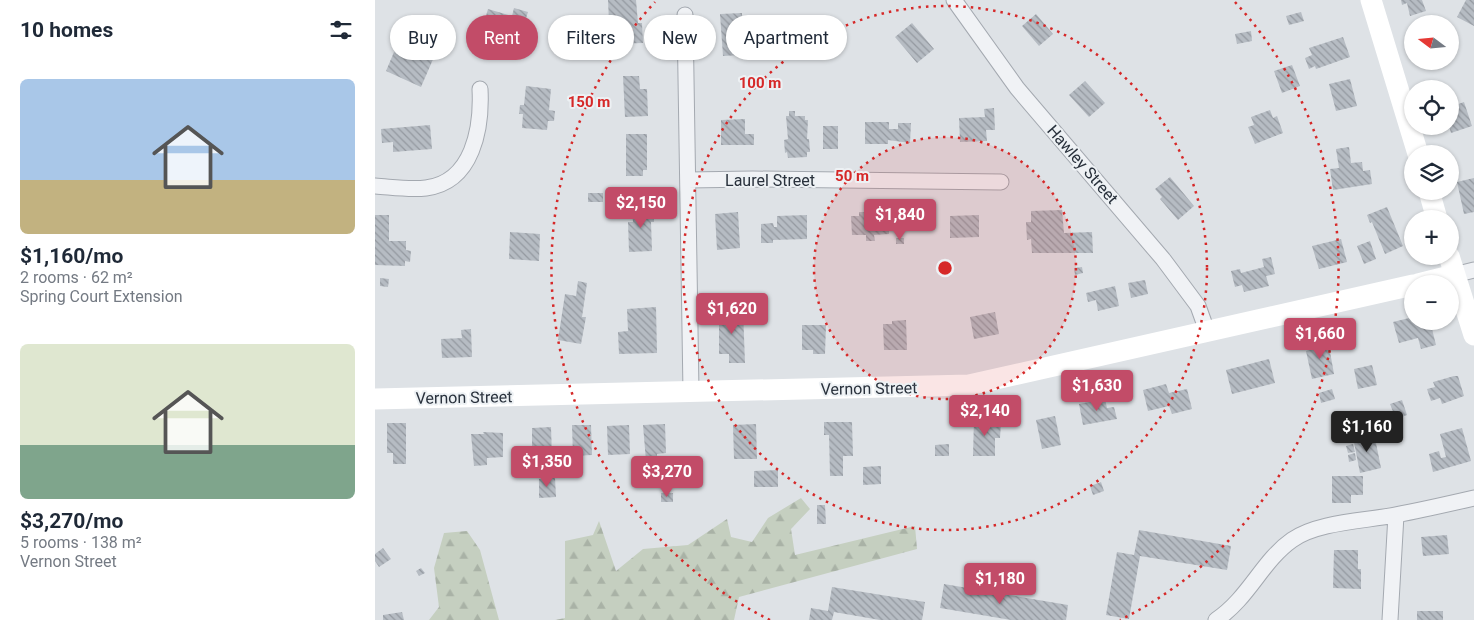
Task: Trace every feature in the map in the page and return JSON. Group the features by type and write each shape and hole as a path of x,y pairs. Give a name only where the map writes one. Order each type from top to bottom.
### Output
{"street":[{"name":"Hawley Street","path":"954,0 1017,88 1163,258 1197,306 1207,331"},
{"path":"1371,0 1415,145"},
{"path":"686,60 691,392"},
{"path":"375,186 426,188 443,183 455,176 469,158 476,139 481,106 480,89"},
{"name":"Laurel Street","path":"688,180 1001,182"},
{"path":"1440,275 1459,267 1474,335"},
{"name":"Vernon Street","path":"375,399 969,385 1404,287"},
{"path":"1216,620 1239,602 1274,557 1297,536 1318,528 1396,515 1474,498"},
{"path":"1390,620 1396,515"}],"green space":[{"path":"801,498 810,509 791,529 795,555 915,526 917,549 739,597 734,620 555,620 565,618 565,541 593,535 599,521 616,571 643,549 688,545 727,519 731,537 752,542 768,518"},
{"path":"467,531 480,550 499,620 429,620 439,607 434,568 444,533"}],"building":[{"path":"608,0 636,0 638,23 642,23 643,43 634,43 634,15 609,15"},
{"path":"1401,0 1422,0 1426,11 1410,15 1407,3 1402,5"},
{"path":"1466,0 1474,0 1474,26 1459,18 1458,15"},
{"path":"514,8 528,12 527,15 512,15"},
{"path":"488,9 509,15 486,15"},
{"path":"1301,12 1304,21 1289,25 1286,16"},
{"path":"742,13 742,15 726,15 726,56 723,56 720,14"},
{"path":"1036,14 1053,34 1039,46 1022,26"},
{"path":"912,23 934,49 917,63 895,37"},
{"path":"1251,31 1252,41 1237,44 1235,34"},
{"path":"1343,37 1350,57 1316,69 1315,66 1309,69 1305,58 1312,55 1309,48"},
{"path":"391,60 433,60 421,87 386,71"},
{"path":"1292,65 1300,86 1282,93 1274,71"},
{"path":"623,76 639,76 640,89 647,89 648,116 625,117"},
{"path":"1350,79 1357,106 1336,111 1329,84"},
{"path":"1085,81 1105,103 1089,117 1069,95"},
{"path":"526,86 551,89 549,110 555,111 554,121 548,121 547,130 522,128 523,114 519,114 520,105 524,105"},
{"path":"1464,102 1472,126 1459,130 1459,104"},
{"path":"994,108 995,130 986,130 987,141 960,142 959,118 985,117 984,109"},
{"path":"1270,110 1273,118 1277,116 1283,133 1255,144 1248,127 1254,125 1251,117"},
{"path":"789,111 795,111 795,116 805,116 805,120 808,120 807,139 809,139 810,152 807,152 807,157 788,158 787,152 785,153 784,140 788,139 786,116 789,116"},
{"path":"745,119 745,134 754,134 754,145 721,145 721,120"},
{"path":"865,122 889,122 889,129 898,129 898,123 911,123 910,143 888,140 888,144 865,144"},
{"path":"430,125 432,149 393,152 393,142 382,143 381,129"},
{"path":"823,126 838,126 838,149 823,149"},
{"path":"626,134 647,134 647,170 643,170 643,176 626,176"},
{"path":"1349,147 1351,163 1362,162 1363,171 1370,170 1372,184 1333,190 1330,169 1339,168 1336,149"},
{"path":"1170,177 1194,206 1178,220 1160,199 1162,197 1155,189"},
{"path":"1474,178 1474,212 1464,214 1459,182"},
{"path":"588,193 603,193 603,202 588,202"},
{"path":"653,206 654,222 651,222 652,251 629,252 628,222 633,222 632,207"},
{"path":"1387,207 1403,246 1385,254 1372,222 1370,223 1367,215"},
{"path":"1062,210 1064,233 1092,232 1093,253 1032,253 1031,239 1027,240 1026,222 1031,222 1031,211"},
{"path":"738,212 740,248 717,250 715,214"},
{"path":"859,212 870,212 870,216 889,215 889,234 874,235 875,241 866,241 866,235 852,235 851,216 859,216"},
{"path":"375,215 389,215 389,241 406,241 406,250 411,251 410,262 405,261 405,266 375,265"},
{"path":"807,215 807,239 773,240 773,243 761,243 761,224 773,223 774,227 777,227 777,216"},
{"path":"979,215 979,237 950,238 950,216"},
{"path":"510,232 540,234 539,261 509,259"},
{"path":"896,238 904,238 904,244 896,244"},
{"path":"1341,239 1347,262 1319,269 1312,246"},
{"path":"1370,241 1376,259 1364,264 1357,246"},
{"path":"1271,257 1275,274 1266,276 1269,286 1244,292 1242,285 1235,287 1231,271 1240,269 1241,273 1264,267 1262,259"},
{"path":"1082,267 1083,273 1075,275 1074,268"},
{"path":"380,278 389,279 388,287 380,286"},
{"path":"1145,280 1148,294 1131,298 1128,283"},
{"path":"578,281 587,283 582,317 586,317 581,344 558,340 565,294 576,296"},
{"path":"1115,286 1119,306 1098,311 1096,300 1088,302 1086,293"},
{"path":"656,307 657,353 619,354 618,332 628,331 627,309"},
{"path":"719,310 743,310 745,363 729,363 729,354 719,354"},
{"path":"995,312 999,334 974,339 970,317"},
{"path":"1404,319 1404,330 1432,330 1436,345 1421,349 1418,338 1399,343 1393,322"},
{"path":"906,320 907,350 884,350 883,324 892,324 892,321"},
{"path":"802,325 826,325 825,354 813,354 813,350 802,350"},
{"path":"471,329 472,357 442,358 441,339 462,338 461,330"},
{"path":"1324,341 1326,347 1329,346 1334,374 1312,379 1306,351 1309,350 1308,344"},
{"path":"1269,359 1275,383 1232,394 1226,370"},
{"path":"1372,365 1377,385 1358,389 1354,369"},
{"path":"1458,376 1464,396 1442,404 1440,398 1431,401 1427,389 1435,387 1433,382"},
{"path":"1166,384 1169,393 1187,389 1192,409 1172,414 1169,406 1148,411 1143,390"},
{"path":"1332,389 1335,399 1321,403 1319,393"},
{"path":"1105,399 1107,408 1114,407 1117,419 1083,425 1079,404"},
{"path":"1402,400 1407,415 1396,419 1390,404"},
{"path":"1055,416 1061,445 1042,449 1036,420"},
{"path":"974,418 993,418 993,423 1001,423 1000,438 995,438 995,456 973,456"},
{"path":"824,422 852,422 853,456 843,456 843,476 830,476 829,435 824,435"},
{"path":"387,423 406,423 406,464 393,464 393,453 387,453"},
{"path":"665,424 666,453 657,454 657,460 646,461 643,425"},
{"path":"756,424 757,459 734,459 733,425"},
{"path":"572,425 591,425 592,455 573,456"},
{"path":"629,425 630,454 608,455 607,426"},
{"path":"551,427 552,456 532,457 532,428"},
{"path":"1462,428 1471,461 1433,472 1429,454 1439,451 1441,458 1446,457 1440,434"},
{"path":"483,432 503,433 503,457 487,458 487,465 474,466 471,434 484,434"},
{"path":"1374,433 1381,468 1360,473 1353,437"},
{"path":"949,444 949,456 935,456 935,445"},
{"path":"1353,444 1355,452 1348,453 1346,446"},
{"path":"1355,453 1356,460 1349,462 1348,455"},
{"path":"881,466 881,484 863,485 863,467"},
{"path":"778,470 778,487 754,487 754,471"},
{"path":"1332,476 1363,476 1363,495 1351,495 1351,503 1332,503"},
{"path":"555,478 556,497 539,498 539,479"},
{"path":"1101,482 1104,491 1093,495 1090,486"},
{"path":"661,493 673,493 673,502 661,502"},
{"path":"817,505 825,505 826,524 817,524"},
{"path":"1139,530 1231,546 1227,570 1140,556 1129,619 1106,615 1117,552 1134,555"},
{"path":"1447,535 1449,554 1423,556 1421,537"},
{"path":"383,548 391,559 379,567 375,561 375,554"},
{"path":"1334,550 1358,550 1358,569 1361,569 1361,589 1333,588"},
{"path":"421,568 425,573 419,576 416,571"},
{"path":"944,584 1068,605 1066,620 1011,620 940,608"},
{"path":"832,587 925,602 922,620 880,620 834,612 832,620 809,620 811,608 828,611"},
{"path":"1417,611 1443,611 1443,620 1417,620"},
{"path":"402,612 404,620 383,620 383,615"}]}
